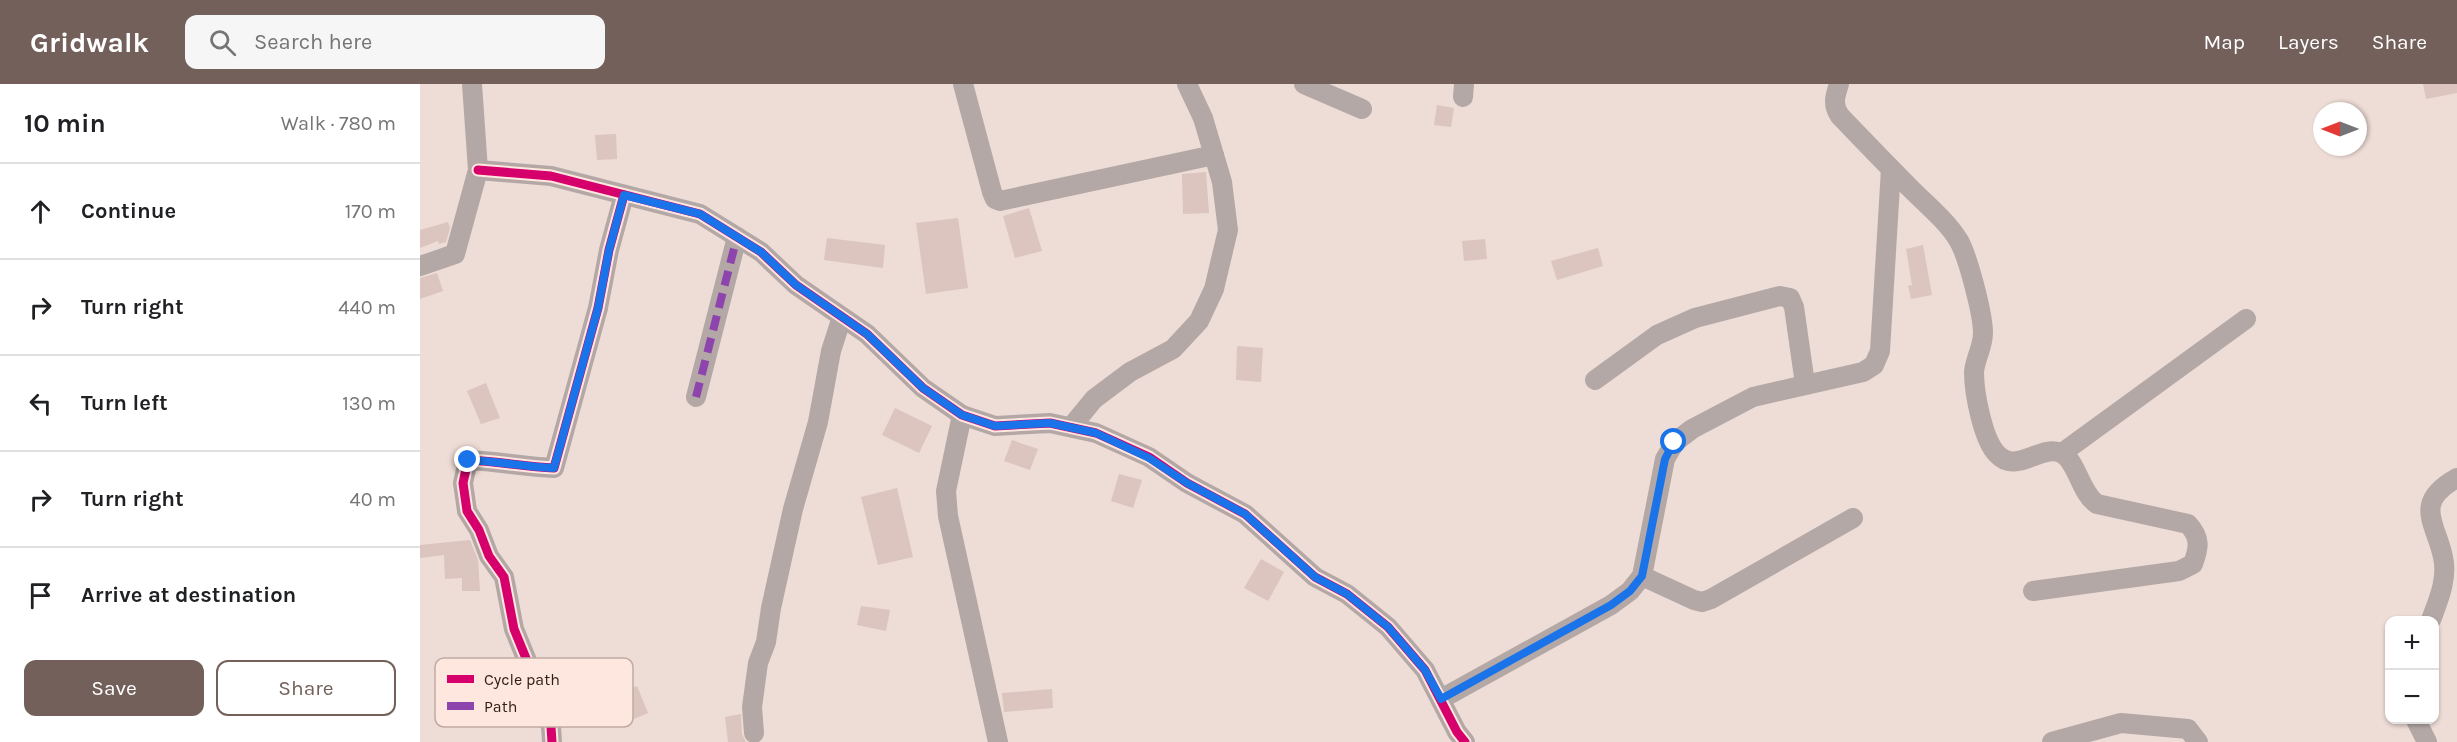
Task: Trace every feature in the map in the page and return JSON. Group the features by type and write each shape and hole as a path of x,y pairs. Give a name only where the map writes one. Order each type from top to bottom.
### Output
{"street":[{"path":"420,266 455,254 478,170 471,84"},
{"path":"963,84 992,192 995,199 1000,201 1214,155"},
{"path":"1071,427 1094,399 1130,372 1173,349 1199,321 1214,289 1228,230 1222,182 1203,118 1187,84"},
{"path":"1305,84 1362,109"},
{"path":"1839,84 1835,97 1835,109 1941,219 1960,242 1982,310 1983,342 1974,370 1976,391 1988,441 1996,454 2006,462 2015,462 2055,452 2062,453 2069,460 2090,499 2097,504 2188,524 2197,533 2199,548 2193,564 2179,571 2033,591"},
{"path":"1441,699 1611,605 1630,591 1642,576 1665,459 1674,442 1692,429 1753,397 1863,372 1874,365 1880,351 1891,169"},
{"path":"478,170 551,176 700,214 761,252 796,285 867,334 923,388 962,415 995,426 1050,423 1071,427 1096,433 1149,458 1187,483 1245,514 1315,577 1347,594 1388,627 1425,670 1457,732 1465,742"},
{"path":"526,658 514,629 504,577 489,556 467,511 464,483 468,460 554,468 598,308 609,250 624,195"},
{"path":"696,397 737,237"},
{"path":"1595,380 1657,335 1695,318 1780,296 1790,298 1794,307 1805,384"},
{"path":"754,733 752,707 758,663 766,642 771,608 793,509 819,422 831,351 842,317"},
{"path":"2062,453 2246,319"},
{"path":"962,415 946,491 948,516 998,742"},
{"path":"2433,616 2442,592 2444,558 2431,525 2430,511 2435,495 2457,478"},
{"path":"1642,576 1694,600 1711,599 1853,518"},
{"path":"2052,742 2121,723 2188,729 2198,742"},
{"path":"2418,724 2427,742"},
{"path":"551,727 552,742"}],"building":[{"path":"2423,84 2457,84 2457,93 2426,99"},
{"path":"1437,105 1454,108 1451,127 1434,125"},
{"path":"616,134 617,159 597,160 595,135"},
{"path":"1206,172 1209,213 1183,214 1182,174"},
{"path":"1029,208 1042,251 1015,258 1003,216"},
{"path":"958,218 968,288 926,294 916,223"},
{"path":"448,222 450,228 446,242 439,244 438,241 420,248 420,230"},
{"path":"827,238 885,245 883,268 824,260"},
{"path":"1485,239 1487,259 1464,261 1462,241"},
{"path":"1923,245 1932,295 1911,299 1908,286 1912,285 1906,249"},
{"path":"1598,248 1603,266 1557,280 1551,261"},
{"path":"437,273 443,291 420,299 420,278"},
{"path":"1237,346 1263,348 1261,382 1236,380"},
{"path":"486,383 500,418 481,424 467,391"},
{"path":"895,408 932,426 919,453 882,435"},
{"path":"1012,440 1038,449 1030,470 1004,461"},
{"path":"1119,474 1142,480 1133,508 1111,501"},
{"path":"897,488 913,557 878,565 861,497"},
{"path":"470,540 478,560 480,591 462,591 462,578 445,579 444,555 420,558 420,545"},
{"path":"1261,559 1284,572 1268,601 1244,588"},
{"path":"861,606 890,610 886,631 857,625"},
{"path":"637,686 648,713 633,719 633,688"},
{"path":"1052,689 1053,708 1004,712 1002,693"},
{"path":"741,714 742,734 746,742 728,742 725,717"}],"marked path":[{"path":"696,397 737,237"}],"cycle path":[{"path":"478,170 551,176 700,214 761,252 796,285 867,334 923,388 962,415 995,426 1050,423 1096,433 1149,457 1187,483 1245,514 1315,577 1347,594 1388,627 1425,670 1457,732 1465,742"},
{"path":"526,658 514,629 504,577 489,556 479,530 467,511 463,483 468,460 554,468 598,308 609,250 624,195"},
{"path":"551,727 552,742"}],"route":[{"path":"468,460 554,468 598,308 609,250 624,195 700,214 761,252 796,285 867,334 923,388 962,415 995,426 1050,423 1096,433 1149,458 1187,483 1245,514 1315,577 1347,594 1388,627 1425,670 1441,699 1611,605 1630,591 1642,576 1665,459 1674,442"}]}
